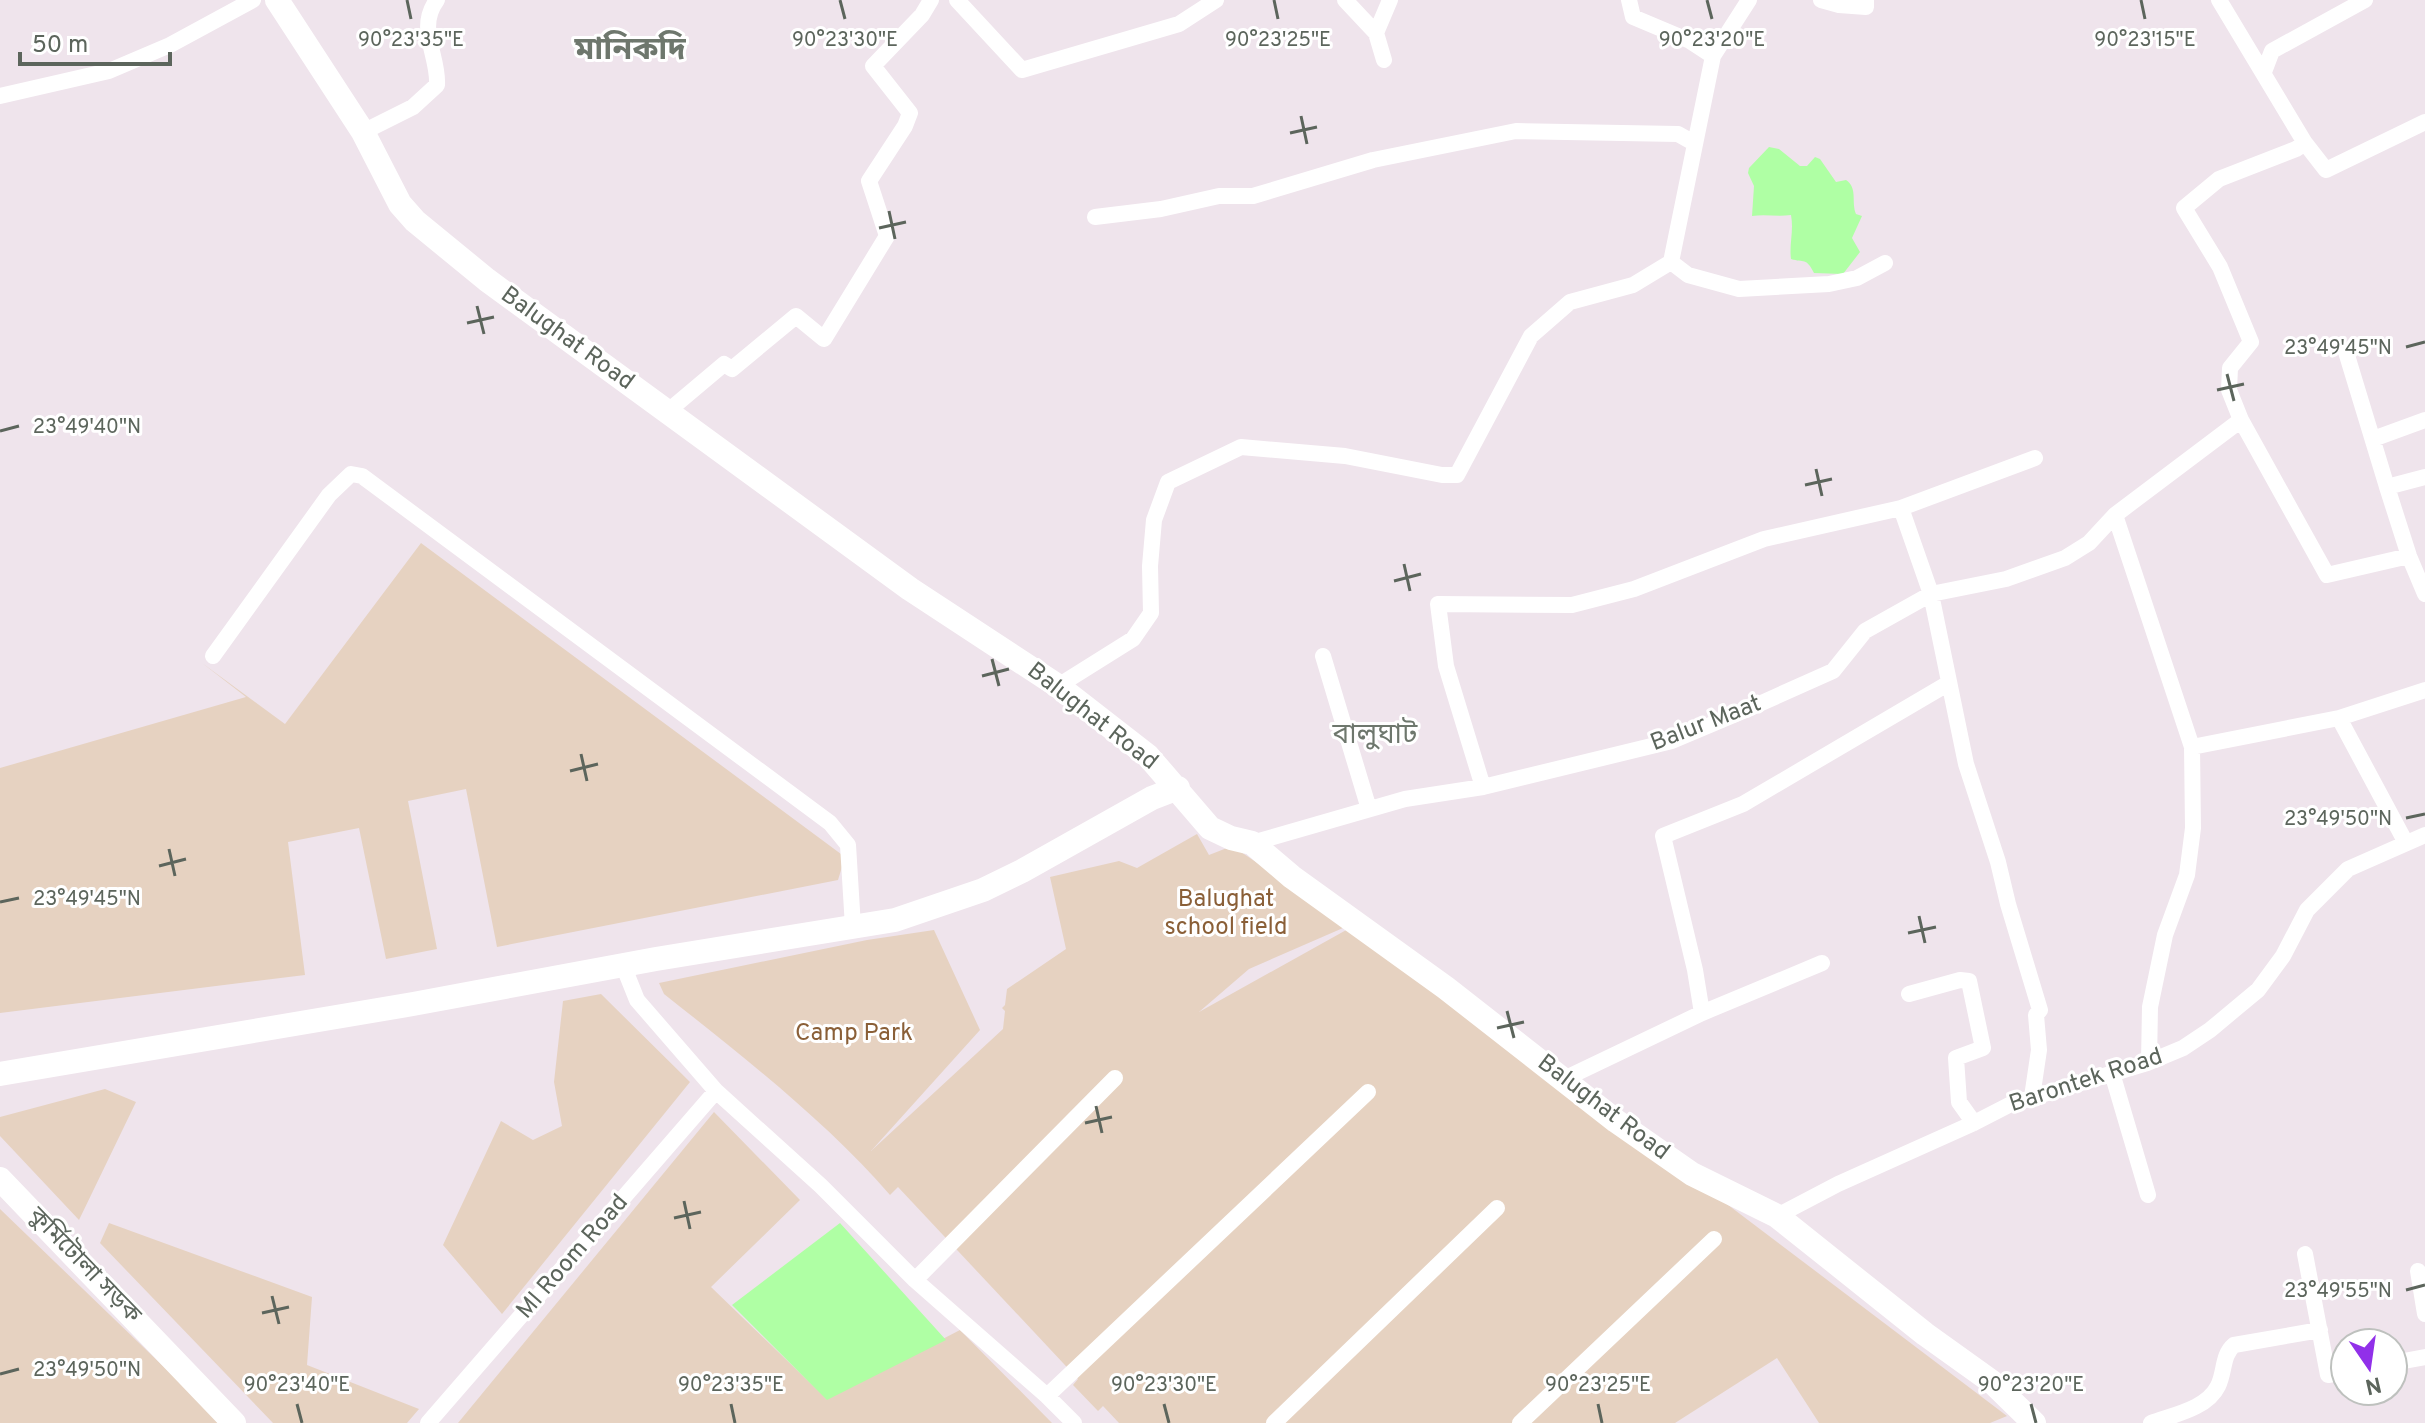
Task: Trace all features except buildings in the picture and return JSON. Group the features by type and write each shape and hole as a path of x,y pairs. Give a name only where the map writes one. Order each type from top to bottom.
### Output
{"street":[{"path":"0,96 109,71 170,45 253,0"},
{"name":"Balughat Road","path":"277,0 363,132 391,189 415,221 487,280 910,589 1058,686 1148,756 1210,828 1252,843 1292,877 1446,988 1616,1121 1692,1174 1777,1216 1925,1334 1992,1382 2034,1423"},
{"path":"363,132 413,107 437,85 428,38 428,20 437,0"},
{"path":"667,412 724,364 732,369 796,316 824,339 887,236 869,181 905,126 910,113 873,66 922,15 931,0"},
{"path":"957,0 1022,70 1179,24 1216,0"},
{"path":"1345,0 1376,33 1384,60"},
{"path":"1376,33 1390,0"},
{"path":"1629,0 1633,17 1690,41 1713,56"},
{"path":"1058,686 1133,639 1151,613 1150,566 1154,520 1168,482 1241,447 1345,456 1442,475 1457,475 1531,336 1570,302 1633,285 1671,262 1713,56 1749,0"},
{"path":"1821,0 1859,8 1866,7 1866,0"},
{"path":"2219,0 2305,143 2326,170 2425,122"},
{"path":"2264,72 2272,51 2365,0"},
{"path":"1095,217 1161,209 1219,196 1253,196 1373,160 1516,131 1678,134 1694,143"},
{"path":"2305,143 2219,179 2184,208 2220,267 2251,342 2230,368 2229,390 2241,420 2327,575 2409,556"},
{"path":"1671,262 1688,275 1739,289 1829,284 1857,278 1885,263"},
{"path":"2346,352 2409,556 2423,583"},
{"name":"Balur Maat","path":"1252,843 1405,799 1483,787 1672,741 1748,709 1833,671 1865,631 1931,594 2006,579 2065,558 2089,543 2115,515 2241,420"},
{"path":"2373,439 2425,420"},
{"path":"1483,787 1446,666 1438,604 1572,605 1634,589 1764,539 1901,508 2035,458"},
{"path":"213,656 329,495 351,474 362,476 830,823 848,845 853,927"},
{"path":"2387,487 2425,477"},
{"path":"1901,508 1931,594 1966,764 1998,862 2040,1010 2036,1015 2039,1050 2032,1097"},
{"path":"2115,515 2192,747 2193,828 2187,875 2165,935 2150,1007 2149,1062"},
{"path":"1323,656 1369,809"},
{"path":"1702,1013 1695,970 1661,838 1743,804 1949,683"},
{"path":"2192,747 2339,718 2425,690"},
{"path":"2339,718 2406,843"},
{"path":"0,1074 895,920 983,890 1152,798 1178,788"},
{"name":"Barontek Road","path":"1777,1216 1838,1184 2011,1104 2149,1062 2183,1048 2258,990 2283,956 2307,910 2348,869 2425,835"},
{"path":"1564,1079 1702,1013 1822,963"},
{"path":"623,965 637,1000 716,1091 821,1186 915,1280 1074,1423"},
{"path":"1909,994 1960,980 1969,981 1983,1048 1956,1058 1959,1102 1974,1123"},
{"path":"2112,1073 2148,1195"},
{"path":"915,1280 1115,1078"},
{"name":"MI Room Road","path":"428,1423 716,1091"},
{"path":"1047,1396 1368,1092"},
{"name":"কুর্মিটোলা সড়ক","path":"0,1179 234,1423"},
{"path":"1274,1423 1497,1208"},
{"path":"1520,1423 1714,1239"},
{"path":"2305,1254 2329,1375"},
{"path":"2418,1271 2425,1314"},
{"path":"2151,1423 2197,1406 2217,1389 2227,1351 2234,1345 2320,1330"}],"green space":[{"path":"421,543 845,857 838,880 497,947 466,789 408,801 437,949 386,959 359,828 288,842 305,975 0,1013 0,768 246,697 202,663 285,724"},
{"path":"1197,834 1209,855 1232,846 1289,884 1343,928 1249,969 1199,1012 1357,924 2007,1416 1990,1423 1819,1423 1777,1358 1675,1423 1119,1423 1103,1406 1098,1411 1073,1385 1078,1379 898,1187 890,1195 811,1115 664,994 659,983 867,940 934,930 980,1030 871,1151 1003,1029 1005,1011 1002,1008 1007,989 1066,949 1050,877 1119,861 1137,868"},
{"path":"601,994 690,1082 502,1314 443,1245 501,1121 533,1140 562,1126 554,1082 563,1001"},
{"path":"105,1089 136,1102 79,1220 0,1136 0,1117"},
{"path":"714,1112 800,1200 711,1287 827,1399 960,1330 1052,1423 458,1423"},
{"path":"0,1209 192,1394 219,1423 0,1423"},
{"path":"109,1223 312,1297 307,1365 419,1409 407,1423 273,1423 100,1243"}],"shaded area":[{"path":"1769,147 1779,149 1800,166 1807,166 1815,157 1820,159 1836,182 1846,180 1850,183 1856,214 1862,216 1852,238 1860,252 1843,274 1814,273 1807,263 1791,259 1791,215 1752,216 1754,186 1749,168"},
{"path":"840,1223 946,1340 827,1400 732,1305"}],"district":[{"name":"মানিকদি","path":"630,51"},
{"name":"বালুঘাট","path":"1375,736"}],"park label":[{"name":"Balughat school field","path":"1226,914"},
{"name":"Camp Park","path":"854,1034"}]}
